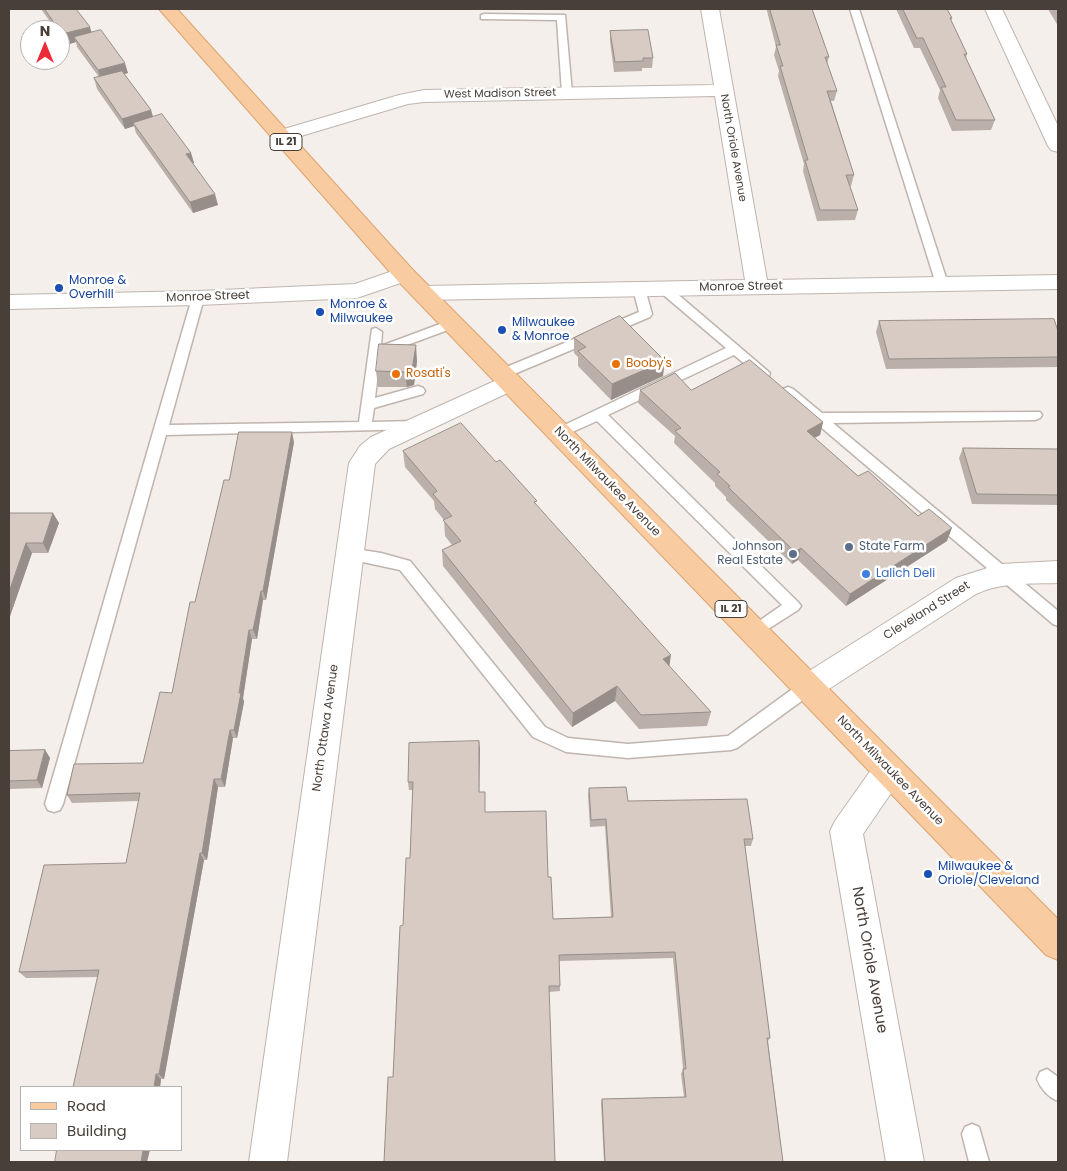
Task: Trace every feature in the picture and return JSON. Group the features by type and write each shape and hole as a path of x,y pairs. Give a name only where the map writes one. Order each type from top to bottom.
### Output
{"main road":[{"name":"North Milwaukee Avenue","path":"168,9 452,324 1058,943"}],"street":[{"name":"North Oriole Avenue","path":"710,9 757,287"},
{"path":"993,9 1058,146"},
{"name":"West Madison Street","path":"281,136 406,99 424,96 724,90"},
{"name":"Monroe Street","path":"10,305 357,291 414,284 664,289 1058,282"},
{"name":"North Ottawa Avenue","path":"268,1162 362,464 368,452 380,443 417,426 506,378"},
{"name":"Cleveland Street","path":"808,687 966,586 985,576 1004,573 1058,572"},
{"name":"North Oriole Avenue","path":"889,770 846,831 905,1162"}],"lane":[{"path":"854,9 942,284"},
{"path":"484,17 562,17 567,93"},
{"path":"506,378 646,314 639,289"},
{"path":"664,289 1058,620"},
{"path":"54,804 198,298"},
{"path":"374,353 452,324"},
{"path":"365,426 376,332"},
{"path":"559,433 735,348"},
{"path":"367,405 418,391"},
{"path":"598,414 793,606 754,632"},
{"path":"818,418 1035,415"},
{"path":"160,430 417,426"},
{"path":"349,554 405,565 539,732 566,745 628,751 731,743 808,687"},
{"path":"972,1134 978,1162"}],"building":[{"path":"45,9 76,9 90,27 70,32 70,20 52,20"},
{"path":"770,9 812,9 829,57 825,57 837,91 827,91 854,175 846,175 858,210 820,210 805,160 808,160 780,66 783,66 776,45 780,45"},
{"path":"903,9 947,9 967,54 964,54 995,120 956,120 941,87 946,87 923,38 917,38"},
{"path":"101,30 125,63 98,70 74,37"},
{"path":"648,30 653,58 643,58 643,61 615,62 610,31"},
{"path":"122,71 151,110 122,119 94,78"},
{"path":"162,114 191,153 186,154 215,194 190,202 133,123"},
{"name":"Booby's","path":"620,316 665,361 612,384 578,351 586,347 574,338"},
{"path":"1054,319 1058,331 1058,357 889,359 879,321"},
{"path":"379,344 416,345 412,370 405,372 376,371"},
{"path":"750,360 823,422 807,431 858,476 868,471 918,516 929,509 952,528 850,594 801,548 795,552 728,487 730,486 717,474 720,472 675,431 681,428 640,390 675,373 691,390"},
{"path":"461,423 496,462 500,460 537,501 534,502 671,655 663,659 711,712 641,715 617,686 573,713 442,550 461,541 443,520 452,516 433,494 437,491 403,451"},
{"path":"239,432 292,432 263,591 261,591 253,630 249,630 234,730 230,730 221,779 214,779 202,853 200,853 159,1074 156,1074 154,1086 73,1086 99,970 19,972 44,865 126,863 140,793 67,795 74,764 143,763 160,692 172,693 190,602 195,602 224,480 229,480"},
{"path":"963,448 1058,449 1058,495 977,494"},
{"path":"9,513 53,513 43,543 26,543 9,592"},
{"path":"479,741 479,792 485,792 485,812 546,811 548,877 551,877 553,919 613,917 606,819 591,820 589,788 626,787 628,801 747,799 753,839 744,839 770,1038 767,1038 783,1162 605,1162 602,1099 686,1097 683,1069 686,1069 675,952 559,955 560,986 549,986 555,1162 384,1162 388,1077 393,1077 400,926 403,925 406,858 410,858 413,782 408,782 409,743"},
{"path":"45,750 37,780 9,781 9,751"},
{"path":"57,1151 143,1151 141,1162 55,1162"}],"place":[{"name":"Monroe & Overhill","path":"59,288"},
{"name":"Monroe & Milwaukee","path":"320,312"},
{"name":"Milwaukee & Monroe","path":"502,330"},
{"name":"Booby's","path":"616,364"},
{"name":"Rosati's","path":"396,374"},
{"name":"State Farm","path":"849,547"},
{"name":"Johnson Real Estate","path":"793,554"},
{"name":"Lalich Deli","path":"866,574"},
{"name":"Milwaukee & Oriole/Cleveland","path":"928,874"}]}
